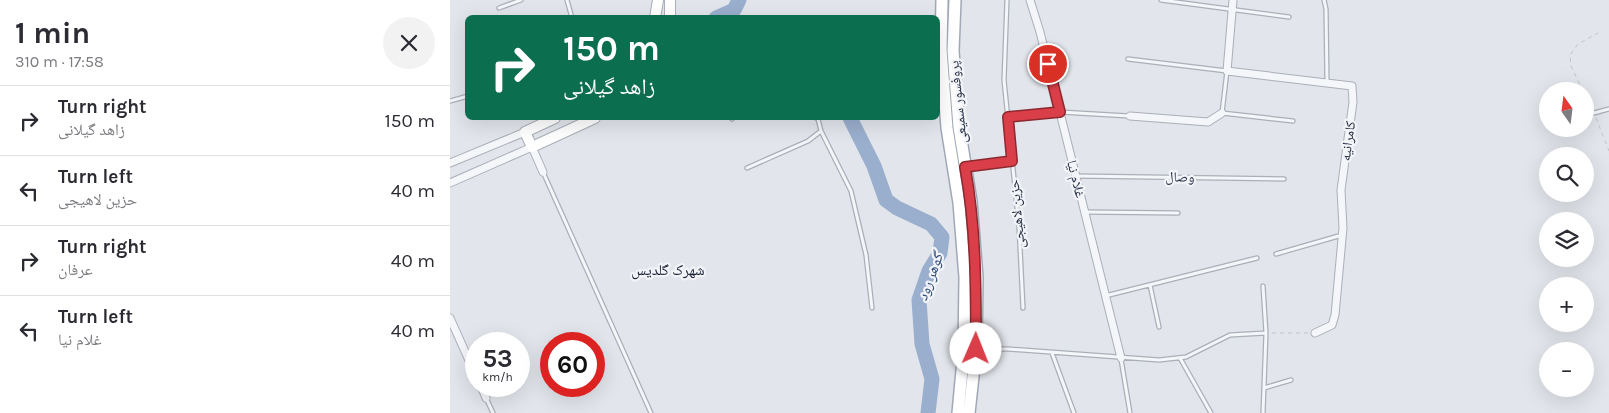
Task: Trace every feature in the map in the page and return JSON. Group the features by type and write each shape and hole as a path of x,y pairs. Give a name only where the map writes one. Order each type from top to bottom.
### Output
{"main road":[{"name":"پروفسور سمیعی","path":"942,0 941,50 947,128 959,203 965,278 964,349 958,413"},
{"name":"پروفسور سمیعی","path":"955,0 953,51 959,127 971,201 977,277 976,349 969,413"}],"street":[{"path":"656,15 658,0"},
{"path":"670,0 670,15"},
{"name":"غلام نیا","path":"1030,0 1040,32 1121,358"},
{"path":"1227,71 1233,0"},
{"name":"کامرانیه","path":"1227,71 1352,86 1353,102 1341,190 1342,235 1335,315 1332,325 1315,333"},
{"path":"1130,116 1208,122 1222,113"},
{"path":"450,163 551,120"},
{"path":"450,183 591,120"},
{"path":"524,132 542,172"},
{"path":"450,318 465,351"}],"lane":[{"path":"500,8 521,0"},
{"path":"567,0 571,15"},
{"name":"حزین لاهیجی","path":"1007,0 1004,80 1019,226 1023,308"},
{"path":"1161,0 1288,17"},
{"path":"1324,0 1326,9 1326,83"},
{"path":"1128,59 1227,71 1222,113 1293,121"},
{"path":"450,101 465,97"},
{"path":"1594,113 1609,109"},
{"path":"1008,117 1060,112 1130,116"},
{"path":"818,120 821,131 851,191 866,255 872,308"},
{"path":"747,168 808,141 821,131"},
{"path":"965,167 1012,161"},
{"path":"542,172 650,413"},
{"name":"وصال","path":"1075,176 1284,179"},
{"path":"1084,212 1178,213"},
{"path":"1276,254 1342,235"},
{"path":"1105,296 1257,258"},
{"path":"1150,285 1159,327"},
{"path":"1262,413 1266,333 1264,286"},
{"path":"976,349 1008,349 1159,360 1186,357 1230,335 1266,333"},
{"path":"1052,353 1074,413"},
{"name":"غلام نیا","path":"1121,358 1130,413"},
{"path":"1180,358 1211,413"},
{"path":"1264,388 1291,380"},
{"path":"486,398 493,413"}],"path":[{"path":"1579,82 1571,66 1570,55 1578,44 1598,33"},
{"path":"1594,113 1609,151"},
{"path":"1266,333 1315,333"}],"waterway":[{"name":"گوهر رود","path":"723,15 734,10 739,0"},
{"name":"گوهر رود","path":"851,120 874,166 886,200 897,208 931,224 942,237 940,253 929,271 919,300 922,344 932,379 928,413"}],"district":[{"name":"شهرک گلدیس","path":"668,270"}],"route":[{"path":"976,349 977,277 971,201 965,167 1012,161 1008,117 1060,112 1048,64"}]}
